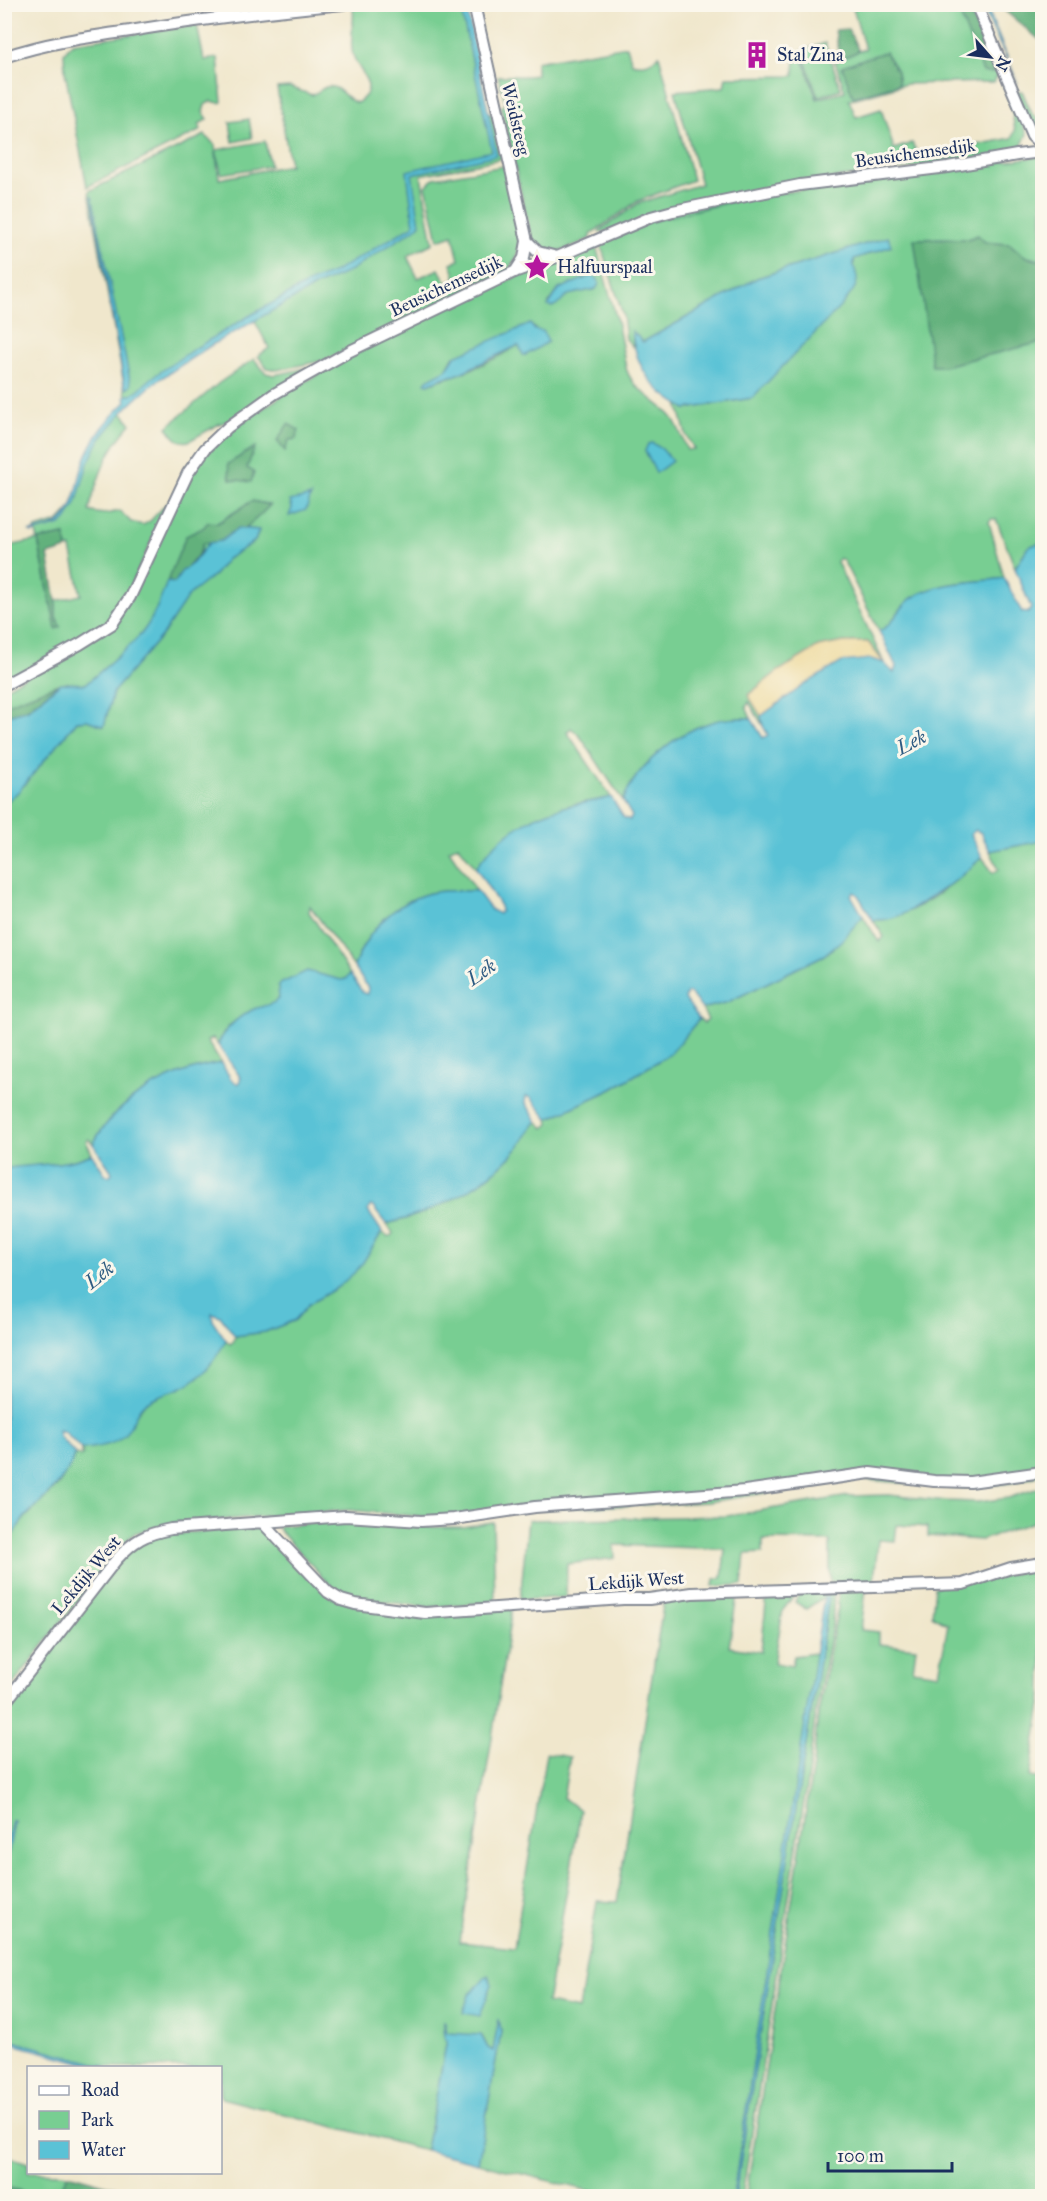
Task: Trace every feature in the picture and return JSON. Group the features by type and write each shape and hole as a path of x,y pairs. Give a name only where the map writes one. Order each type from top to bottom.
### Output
{"street":[{"path":"4,57 44,45 179,22 343,4"},
{"name":"Weidsteeg","path":"474,4 527,241"},
{"path":"976,4 1032,136 1042,146"},
{"path":"1017,155 1027,141 1029,128"},
{"name":"Beusichemsedijk","path":"4,685 112,624 130,597 188,472 205,449 228,427 274,394 350,351 514,272 557,257 651,217 699,204 800,185 948,167 1042,152"},
{"path":"527,241 538,252 557,257"},
{"path":"514,272 524,258 527,241"},
{"name":"Lekdijk West","path":"4,1704 116,1560 138,1539 152,1533 171,1529 346,1516 421,1521 454,1519 535,1507 745,1491 870,1473 970,1482 1042,1472"},
{"name":"Lekdijk West","path":"263,1523 328,1592 341,1600 355,1604 425,1613 649,1599 693,1593 963,1584 1011,1568 1042,1563"}],"green space":[{"path":"375,4 460,5 489,134 486,111 493,115 502,157 421,175 433,243 407,256 418,278 439,269 448,283 456,288 481,285 326,360 277,370 267,368 258,356 269,348 252,316 205,344 127,402 89,191 205,135 215,145 219,179 290,165 277,88 290,87 312,95 331,86 353,102 357,103 365,97 368,84 352,50 353,8"},
{"path":"852,5 973,5 1001,70 994,82 906,84 849,100 856,117 881,109 894,149 912,143 921,160 952,155 966,147 1012,138 1015,131 1009,90 1027,134 1021,147 1014,154 827,179 600,233 599,231 639,203 701,184 675,91 724,87 726,77 794,76 795,58 802,56 817,99 845,91 835,61 865,49"},
{"path":"956,5 967,5 994,73 983,72"},
{"path":"998,5 1034,5 1042,11 1042,42"},
{"path":"197,25 204,60 218,58 222,102 211,101 205,105 203,112 208,119 199,124 201,130 87,187 65,72 64,53 72,43"},
{"path":"848,29 859,51 840,59 835,30"},
{"path":"825,43 841,89 818,97 802,51"},
{"path":"627,46 632,63 647,64 659,55 693,180 638,201 591,234 591,238 575,246 557,252 542,251 531,236 501,107 506,104 498,76 536,75 536,62"},
{"path":"885,52 897,71 899,84 853,97 842,66"},
{"path":"1022,91 1032,114 1042,123 1042,142 1032,130 1016,92"},
{"path":"249,119 252,138 233,142 230,122"},
{"path":"265,141 270,166 221,174 216,150"},
{"path":"1042,156 1042,256 1040,260 1023,256 1010,244 950,238 914,240 943,366 1042,342 1042,542 1028,547 1015,568 996,519 991,519 989,522 1004,578 934,588 907,604 889,624 879,631 843,560 839,558 837,562 884,663 868,642 844,642 818,647 777,672 749,694 761,716 763,726 749,702 746,707 751,718 714,721 696,728 670,743 647,764 637,776 623,801 580,736 571,728 567,732 611,797 567,806 524,824 502,839 476,868 458,845 449,850 477,891 435,892 421,896 396,909 366,941 354,967 310,906 309,912 350,974 346,979 341,980 307,971 272,1005 252,1010 230,1025 218,1045 213,1038 207,1041 221,1063 165,1080 131,1100 116,1113 93,1144 89,1139 86,1141 92,1154 60,1163 5,1169 5,803 18,792 77,721 87,720 104,726 113,692 163,634 189,594 214,575 227,559 255,541 259,530 245,529 270,505 252,501 217,523 209,543 193,563 201,551 186,537 161,601 148,624 128,647 86,684 61,683 5,705 4,689 109,629 192,472 201,459 233,428 297,386 431,313 592,245 597,250 617,320 629,376 639,389 671,416 687,450 694,449 686,435 678,404 686,409 752,398 854,272 854,259 891,246 888,237 757,278 643,342 633,332 633,347 626,339 623,315 601,240 638,225 736,199","holes":["591,276 593,290 574,292 549,303 559,289","531,325 538,332 510,350 469,370 428,384 446,370 453,357"]},
{"path":"504,166 521,236 517,257 508,270 496,278 459,284 450,281 456,278 451,263 459,260 453,235 438,240 426,186 434,178"},
{"path":"978,235 986,243 1010,244 1031,259 1040,260 1042,256 1042,342 943,366 932,366 914,239 968,239"},
{"path":"254,359 266,373 274,375 313,367 234,419 219,424 189,441 185,442 176,438 167,427 219,383"},
{"path":"120,409 131,424 115,444 104,464 89,511 104,514 120,511 131,522 143,525 150,521 170,500 124,601 112,616 101,626 72,644 5,681 4,547 38,540 35,529 58,522 71,508 91,449","holes":["65,535 67,549 71,548 81,595 56,601 56,616 60,627 56,629 38,540"]},
{"path":"288,424 299,430 296,439 289,440 285,451 277,441"},
{"path":"255,447 247,468 254,472 251,482 230,479 228,464"},
{"path":"252,501 270,505 240,532 221,541 203,543 198,555 175,583 167,582 186,536 203,528 208,522 218,523"},
{"path":"65,535 67,549 48,555 56,601 56,616 60,627 56,629 38,540"},
{"path":"59,684 27,709 5,716 4,705"},
{"path":"1042,841 1042,1475 1011,1483 965,1488 854,1479 708,1502 543,1509 427,1517 349,1510 166,1524 135,1533 118,1548 5,1695 4,1544 24,1519 60,1483 75,1454 83,1455 81,1449 96,1447 135,1416 146,1402 198,1377 210,1365 226,1340 230,1344 234,1341 235,1336 265,1332 295,1320 309,1304 338,1287 382,1232 388,1237 391,1236 393,1233 386,1224 436,1208 468,1191 497,1170 509,1158 537,1121 544,1128 549,1124 548,1119 612,1089 670,1054 699,1019 704,1023 708,1020 702,1009 728,1002 824,955 863,916 879,942 884,937 873,920 887,919 917,907 959,878 982,857 993,873 999,869 990,851"},
{"path":"1042,1487 1042,1522 1033,1522 981,1540 928,1536 928,1527 897,1525 895,1541 878,1540 874,1581 830,1582 830,1541 763,1540 763,1553 745,1554 742,1585 713,1586 714,1579 722,1578 725,1549 614,1545 615,1558 567,1564 566,1597 520,1600 528,1520 727,1516 849,1496 888,1495 978,1502 1008,1498"},
{"path":"344,1520 432,1527 462,1527 493,1522 495,1602 430,1607 353,1598 336,1591 278,1529 279,1526"},
{"path":"262,1528 330,1596 371,1609 512,1609 460,1942 514,1948 546,1753 570,1757 563,1798 581,1810 547,2003 579,2009 597,1901 617,1902 664,1599 737,1595 729,1647 761,1652 767,1594 797,1592 783,1610 774,1663 792,1666 794,1656 816,1653 733,2196 610,2196 478,2163 501,2031 499,2022 493,2051 488,2048 482,2036 447,2033 444,2023 445,2040 447,2040 426,2150 222,2098 222,2066 102,2066 5,2039 4,1872 14,1822 12,1821 5,1852 5,1710 128,1550 162,1534"},
{"path":"1042,1566 1042,1698 1030,1777 1042,1779 1042,2196 746,2196 813,1765 818,1714 838,1607 838,1590 866,1589 861,1630 879,1632 879,1644 916,1648 913,1670 939,1674 948,1624 932,1615 935,1587 997,1577"},
{"path":"834,1591 832,1627 816,1709 809,1769 742,2196 735,2196 829,1598 824,1597 806,1609 795,1602 800,1593"},
{"path":"4,2155 27,2163 27,2174 68,2174 57,2196 39,2196 5,2187"},
{"path":"68,2174 148,2196 57,2196"},
{"path":"5,2187 39,2196 5,2196"}],"sand":[{"path":"844,642 868,642 884,663 871,659 807,683 761,716 748,695 777,672 818,647"}],"water":[{"path":"460,5 466,5 497,155 412,174 420,224 418,227 346,273 316,286 210,346 154,383 124,410 100,439 88,463 76,504 66,520 60,525 30,532 54,526 66,516 73,502 91,446 107,422 126,402 125,397 132,395 153,377 191,351 249,316 310,282 335,272 414,225 407,171 492,151"},
{"path":"982,5 986,5 1018,84"},
{"path":"92,196 131,385 128,388 125,388"},
{"path":"888,237 891,246 854,259 857,279 851,293 752,398 686,409 655,386 642,367 637,356 632,331 643,342 757,278"},
{"path":"591,276 598,279 599,284 596,289 568,295 560,303 552,307 548,306 559,289"},
{"path":"530,324 535,330 543,331 548,342 526,355 523,355 517,346 456,375 425,383 446,370 455,356"},
{"path":"652,443 662,449 672,461 656,473 645,451 648,444"},
{"path":"311,496 306,510 289,516 292,508 290,501"},
{"path":"238,528 259,530 255,541 227,559 214,575 189,595 163,634 113,692 104,726 87,720 77,721 18,792 5,803 5,752 9,731 5,729 5,716 28,709 61,683 86,684 142,633 153,615 167,582 175,583 181,572 193,563 209,543 221,541"},
{"name":"Lek","path":"1042,542 1042,841 990,851 981,833 976,830 971,834 982,857 957,879 910,910 897,917 873,920 854,892 851,895 863,916 842,940 824,955 728,1002 702,1009 690,993 687,993 685,999 699,1019 670,1054 612,1089 548,1119 531,1098 526,1096 525,1102 537,1121 502,1164 456,1197 404,1219 386,1224 370,1206 368,1211 382,1232 362,1264 338,1287 309,1304 295,1320 265,1332 235,1336 220,1316 212,1313 213,1321 226,1340 213,1361 189,1383 152,1398 144,1404 120,1439 108,1444 81,1449 65,1432 58,1430 59,1436 75,1454 71,1464 60,1481 25,1517 5,1544 5,1169 60,1163 92,1154 105,1174 109,1176 112,1173 110,1169 93,1144 116,1113 147,1089 202,1067 221,1063 231,1079 238,1084 241,1078 218,1045 227,1029 241,1017 255,1008 279,999 278,985 307,971 341,980 346,979 350,974 363,993 367,994 368,988 354,967 366,941 396,909 421,896 435,892 477,891 491,910 499,914 500,906 476,868 492,848 512,830 536,817 567,806 611,797 624,818 630,820 632,816 623,801 637,776 658,753 683,735 714,721 751,718 763,738 768,735 761,716 807,683 842,662 871,659 884,663 894,673 896,666 879,631 889,625 907,602 922,592 933,588 1004,578 1022,612 1028,613 1031,608 1015,568 1028,547"},
{"path":"824,1597 829,1597 735,2196 733,2196"},
{"path":"12,1821 14,1821 5,1872 5,1852"},
{"path":"488,1975 492,1984 480,2016 463,2013 469,1995"},
{"path":"499,2019 501,2031 478,2163 426,2150 447,2040 445,2040 444,2020 447,2033 481,2035 488,2048 493,2051"},
{"path":"5,2039 103,2066 94,2066 5,2042"}],"place":[{"name":"Stal Zina","path":"757,55"},
{"name":"Halfuurspaal","path":"537,267"}]}
